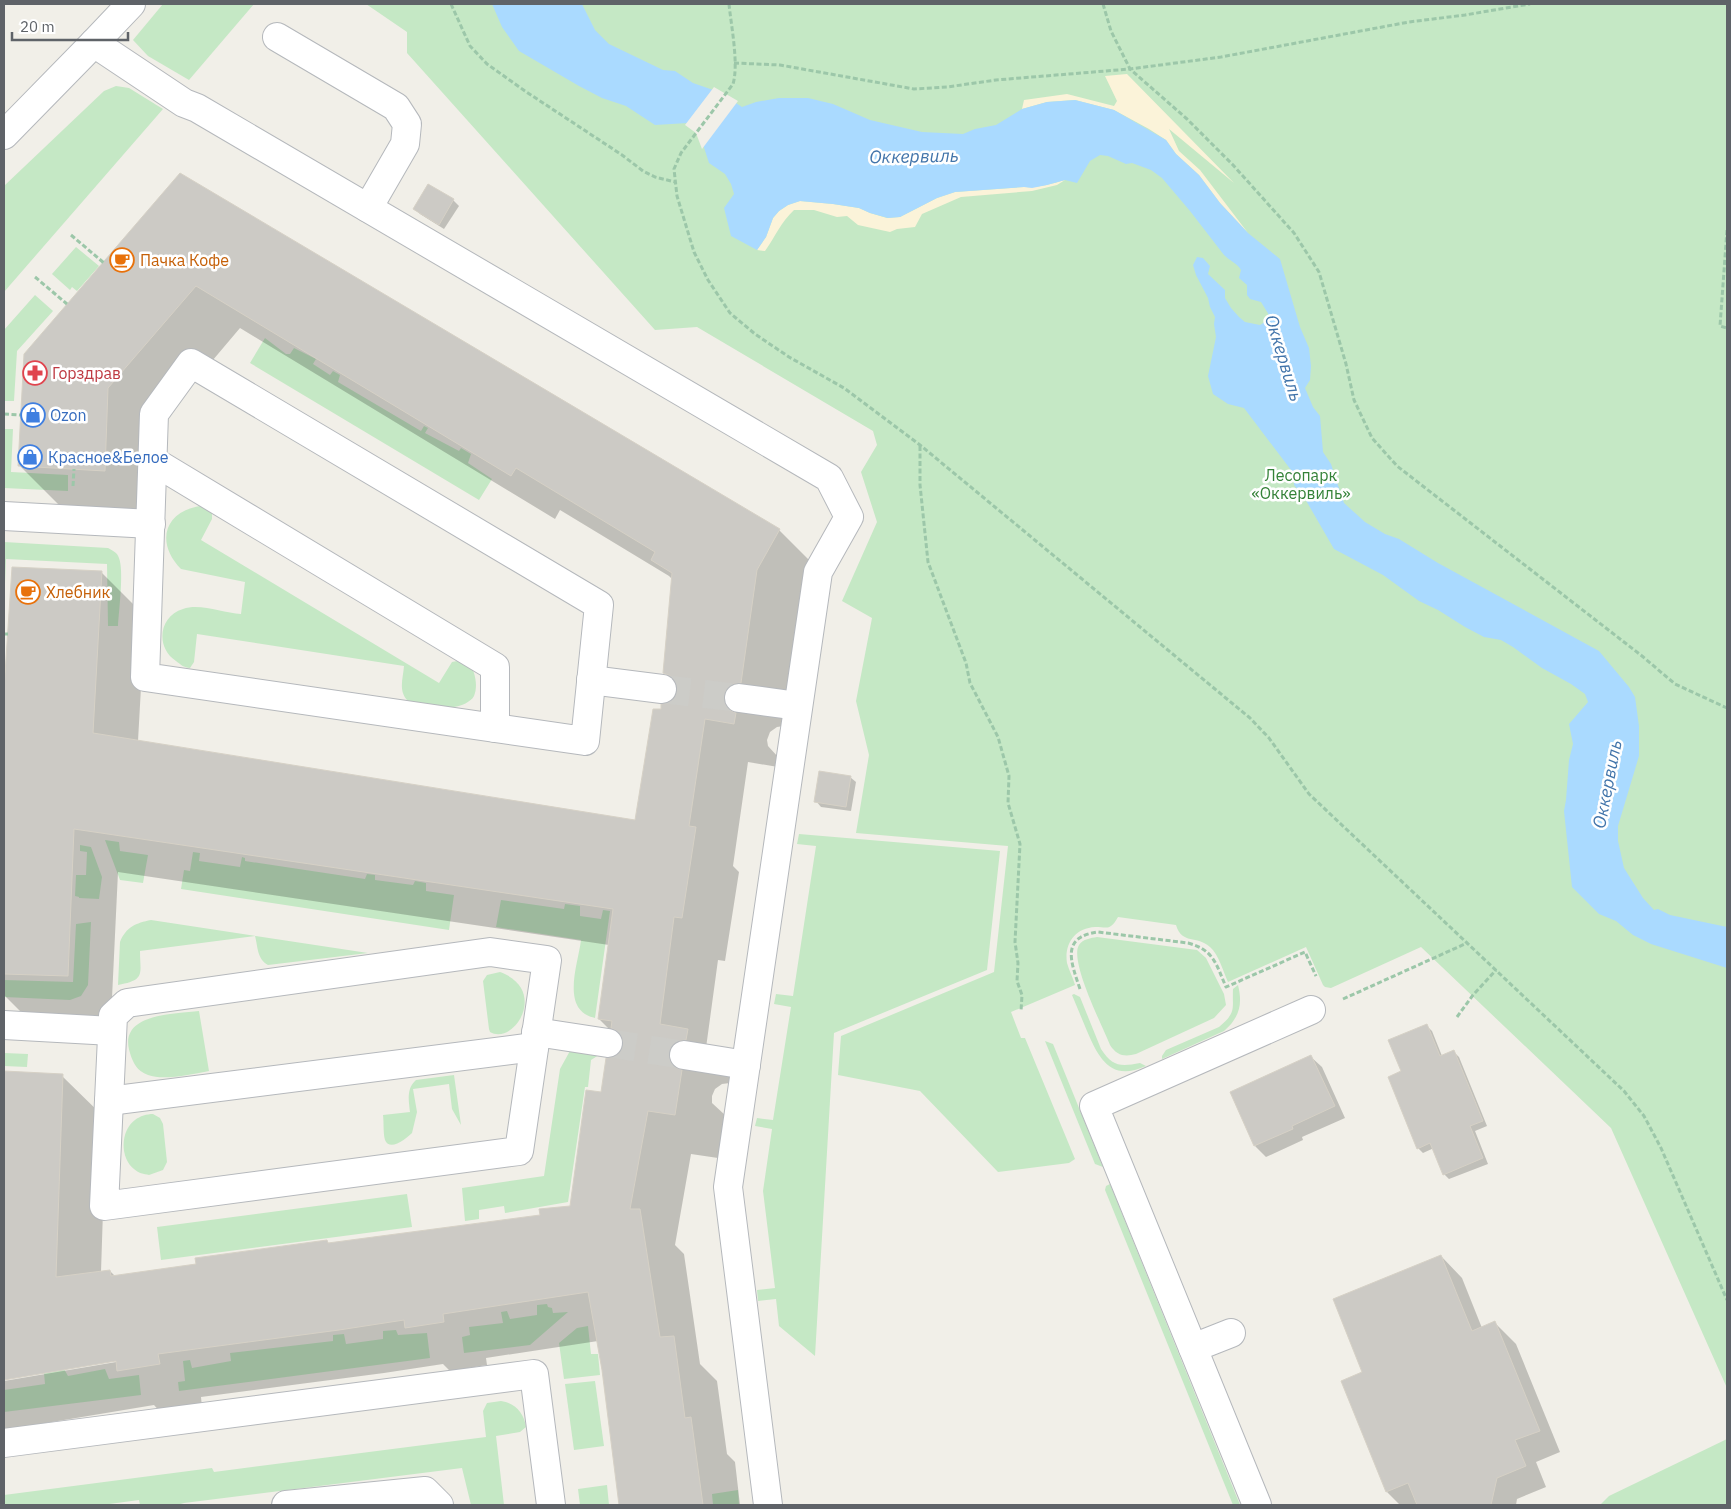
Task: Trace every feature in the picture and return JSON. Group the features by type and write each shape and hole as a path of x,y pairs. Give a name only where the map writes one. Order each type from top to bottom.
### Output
{"street":[{"path":"4,135 131,4"},
{"path":"277,37 396,106 407,124 405,144 368,208"},
{"path":"94,43 184,103 197,108 828,478 849,517 818,572 728,1187 768,1505"},
{"path":"191,363 599,605 585,741 145,677 153,461 154,414 191,363"},
{"path":"153,461 495,666 495,728"},
{"path":"4,516 151,524"},
{"path":"591,680 662,689"},
{"path":"739,698 798,706"},
{"path":"490,952 547,960 535,1039 519,1150 104,1206 113,1016 127,1003 490,952"},
{"path":"1258,1505 1094,1106 1311,1010"},
{"path":"4,1025 112,1031"},
{"path":"109,1101 535,1039 608,1043"},
{"path":"684,1055 746,1064"},
{"path":"1193,1348 1231,1333"},
{"path":"4,1443 534,1374 551,1505"},
{"path":"286,1505 425,1491 439,1505"}],"path":[{"path":"451,4 470,46 487,64 655,178 675,182"},
{"path":"729,4 735,77 728,91 681,153 674,169 681,213 694,252 708,280 730,313 755,334 789,357 844,388 920,446 1250,718 1269,738 1309,794 1624,1091 1644,1116 1661,1148 1727,1300"},
{"path":"1103,4 1111,31 1130,69 1188,119 1245,178 1294,232 1319,272 1346,364 1354,400 1372,438 1397,466 1430,494 1642,656 1675,684 1727,708"},
{"path":"734,63 780,65 914,89 947,87 996,80 1130,69 1222,57 1409,22 1530,4"},
{"path":"1727,230 1720,326 1727,328"},
{"path":"71,235 104,263"},
{"path":"35,277 67,304"},
{"path":"4,414 21,415"},
{"path":"920,446 920,485 928,562 966,663 970,683 998,737 1010,776 1008,803 1020,844 1015,942 1018,963 1017,981 1022,995 1021,1012"},
{"path":"1080,988 1073,967 1072,951 1076,940 1084,934 1098,932 1202,946 1211,955 1226,987 1305,952 1317,978"},
{"path":"1338,1001 1467,943"},
{"path":"1457,1017 1473,995 1496,970"}],"green space":[{"path":"163,4 254,4 189,80 148,56 133,40"},
{"name":"Лесопарк «Оккервиль»","path":"366,4 1727,4 1727,1388 1611,1128 1421,947 1331,988 1323,985 1306,947 1228,982 1213,950 1205,943 1186,938 1176,925 1118,917 1111,926 1082,930 1072,938 1067,950 1067,963 1075,985 1011,1012 1021,1038 1025,1038 1075,1159 1069,1163 998,1172 920,1091 838,1075 841,1036 994,972 1008,846 856,833 869,755 856,701 872,618 842,601 877,522 861,472 877,445 873,431 697,327 655,330 407,53 407,32"},
{"path":"116,86 129,88 163,109 4,292 4,186 104,91"},
{"path":"76,247 99,266 77,291 72,287 70,290 52,274"},
{"path":"35,295 53,311 17,351 14,401 4,401 4,330"},
{"path":"265,338 286,354 290,354 294,348 316,359 313,364 330,375 333,371 340,375 338,382 421,431 424,426 428,428 425,433 459,451 461,448 471,454 468,463 492,479 479,500 250,363"},
{"path":"4,429 13,429 11,472 68,475 68,491 4,488"},
{"path":"200,506 212,513 212,519 201,540 439,683 452,662 465,662 472,669 475,678 476,688 473,698 463,705 449,708 408,701 402,689 404,666 197,634 194,662 190,668 181,665 169,655 165,648 163,632 169,618 175,613 190,607 241,614 245,582 181,569 173,559 166,540 167,530 171,522 188,509"},
{"path":"4,542 108,548 115,552 119,558 121,572 118,626 108,626 107,564 6,559 4,608"},
{"path":"799,834 1000,851 987,970 834,1033 815,1356 779,1326 776,1299 758,1301 757,1290 775,1288 763,1191 772,1129 755,1126 757,1118 773,1120 791,1007 774,1004 776,994 793,996 816,846 797,844"},
{"path":"105,840 119,842 120,851 148,855 143,883 120,880"},
{"path":"80,845 91,847 102,877 99,899 75,896 76,875 86,875 87,852 80,851"},
{"path":"193,852 200,853 199,861 240,867 242,857 245,858 245,861 365,879 367,874 375,875 375,880 413,885 415,881 426,883 426,891 454,895 449,930 181,889 184,870 190,871"},
{"path":"501,900 564,909 565,904 580,906 580,916 601,919 603,910 610,911 595,1018 584,1013 578,1006 574,996 575,974 581,940 496,927"},
{"path":"151,920 368,953 268,965 260,956 255,936 140,951 140,975 133,981 118,985 120,942 122,937 132,926"},
{"path":"91,922 88,985 81,996 70,1000 4,997 4,980 73,982 76,924"},
{"path":"1097,937 1197,950 1206,958 1224,994 1226,1005 1214,1018 1136,1054 1125,1055 1118,1053 1110,1045 1088,994 1079,965 1077,953 1079,945 1085,940"},
{"path":"500,972 515,980 522,991 525,1003 517,1024 509,1031 499,1034 490,1032 489,1029 483,981 487,975"},
{"path":"1238,985 1240,1005 1233,1021 1224,1031 1162,1059 1166,1050 1219,1027 1225,1022 1231,1014 1233,1006 1233,989"},
{"path":"1072,995 1080,997 1101,1049 1109,1059 1122,1065 1140,1063 1146,1066 1124,1071 1115,1069 1102,1059 1096,1051"},
{"path":"199,1011 209,1071 178,1076 155,1077 138,1069 130,1053 128,1040 132,1030 140,1023 151,1018"},
{"path":"1045,1041 1053,1044 1103,1167 1095,1164"},
{"path":"571,1049 602,1053 591,1060 588,1087 585,1087 568,1202 505,1213 504,1206 479,1210 479,1219 465,1221 462,1188 544,1176 560,1069"},
{"path":"4,1053 28,1054 27,1067 4,1066"},
{"path":"454,1075 461,1125 452,1109 449,1084 413,1089 417,1112 412,1133 398,1143 391,1145 387,1143 384,1137 383,1115 410,1112 409,1091 413,1083 416,1080"},
{"path":"153,1114 160,1118 163,1124 167,1162 163,1170 149,1175 137,1171 129,1164 124,1152 124,1137 135,1120 139,1117"},
{"path":"1110,1184 1240,1505 1233,1505 1105,1190 1106,1186"},
{"path":"407,1194 412,1227 161,1260 157,1227"},
{"path":"547,1304 548,1307 552,1308 553,1313 568,1312 530,1345 464,1353 462,1337 470,1335 469,1327 503,1323 501,1312 507,1311 510,1319 537,1315 537,1305"},
{"path":"588,1326 591,1354 598,1354 600,1375 564,1379 559,1343 577,1328"},
{"path":"396,1330 398,1335 427,1333 430,1358 179,1391 178,1382 185,1381 183,1361 190,1360 192,1368 231,1361 230,1353 333,1341 333,1335 344,1334 346,1344 383,1339 383,1331"},
{"path":"64,1369 68,1376 105,1369 109,1379 139,1375 141,1395 4,1412 4,1390 45,1384 44,1373"},
{"path":"595,1381 604,1446 574,1450 565,1384"},
{"path":"501,1401 515,1406 521,1413 526,1427 520,1432 496,1436 504,1505 471,1505 462,1468 177,1505 140,1505 139,1500 102,1505 4,1505 4,1495 212,1468 214,1472 486,1437 483,1411 487,1403"},
{"path":"1727,1439 1727,1505 1600,1505 1609,1496"},
{"path":"607,1485 609,1505 580,1505 578,1489"},
{"path":"738,1490 739,1505 713,1505 712,1494"}],"sand":[{"path":"1127,74 1234,183 1169,129 1179,151 1200,170 1248,233 1220,203 1199,175 1176,154 1166,140 1149,129 1114,110 1075,100 1047,102 1022,109 1024,100 1067,94 1114,106 1117,101 1105,76"},
{"path":"1065,180 1057,185 1032,191 961,197 922,214 915,227 897,229 890,232 858,225 847,216 837,217 814,210 794,210 765,251 757,250 766,237 773,218 779,211 788,205 800,201 859,208 887,218 900,217 937,198 955,192 1034,187"}],"water":[{"name":"Оккервиль","path":"492,4 582,4 595,30 609,44 663,70 675,71 693,83 719,92 742,107 756,102 779,98 808,98 833,104 870,120 922,132 963,134 975,129 996,125 1022,109 1047,102 1075,100 1114,110 1166,140 1176,154 1199,175 1220,203 1248,233 1280,259 1300,327 1309,348 1310,380 1305,388 1313,407 1320,416 1323,452 1331,464 1344,503 1365,522 1385,534 1399,539 1438,563 1599,651 1629,687 1635,697 1639,726 1639,756 1618,826 1618,841 1624,868 1643,898 1654,910 1658,909 1670,915 1727,927 1727,968 1651,944 1633,935 1616,921 1599,914 1572,887 1564,811 1569,760 1573,744 1569,724 1588,702 1585,694 1501,640 1484,637 1465,627 1438,610 1419,601 1383,575 1334,549 1304,497 1294,485 1294,474 1244,408 1228,404 1213,394 1208,376 1216,337 1215,317 1193,265 1197,257 1203,258 1210,266 1208,274 1225,290 1225,298 1231,308 1245,322 1260,325 1268,320 1269,315 1261,302 1250,299 1247,295 1247,285 1239,278 1241,270 1224,255 1162,178 1151,170 1100,155 1090,161 1077,183 1065,180 1032,188 955,192 937,198 900,217 888,218 859,208 800,201 788,205 779,211 773,218 766,237 757,250 731,236 724,208 734,194 731,184 725,174 709,163 699,132 688,123 655,125 626,106 602,98 519,51 502,27"}],"pier":[{"path":"714,87 738,101 702,149 696,133 685,125"}],"building":[{"path":"180,173 780,529 757,570 741,683 733,684 727,688 724,695 725,704 729,710 736,713 734,724 705,719 689,826 696,827 682,918 674,917 660,1024 688,1029 686,1040 678,1041 669,1052 670,1061 675,1067 682,1070 675,1115 648,1111 630,1209 640,1209 660,1337 674,1336 685,1418 691,1417 703,1505 619,1505 602,1370 588,1292 443,1314 444,1322 405,1328 404,1320 158,1354 160,1364 117,1371 116,1361 4,1380 4,1071 63,1074 56,1277 110,1270 111,1276 196,1264 195,1258 327,1240 328,1243 540,1215 539,1209 570,1206 586,1090 601,1092 606,1058 614,1057 620,1053 623,1045 622,1037 611,1028 612,1021 598,1019 613,909 74,829 68,976 4,974 4,689 12,567 102,571 93,733 635,820 653,709 661,709 661,704 668,703 674,699 677,691 676,683 671,676 663,673 672,573 651,560 655,552 516,468 511,476 196,286 108,388 105,471 18,466 24,354"},
{"path":"428,184 454,199 439,225 413,209"},
{"path":"819,771 851,776 846,807 814,802"},
{"path":"1427,1024 1440,1056 1454,1050 1483,1121 1470,1126 1483,1158 1443,1175 1430,1143 1417,1149 1388,1077 1401,1071 1388,1040"},
{"path":"1311,1055 1335,1106 1292,1126 1293,1129 1254,1146 1230,1092"},
{"path":"1441,1255 1472,1331 1495,1321 1540,1431 1515,1440 1526,1466 1497,1478 1491,1505 1417,1505 1408,1483 1386,1492 1341,1381 1362,1372 1333,1299"}],"tunnel":[{"path":"662,689 739,698"},
{"path":"608,1043 684,1055"}],"place":[{"name":"Пачка Кофе","path":"122,260"},
{"name":"Горздрав","path":"35,373"},
{"name":"Ozon","path":"33,415"},
{"name":"Красное&Белое","path":"30,457"},
{"name":"Хлебник","path":"28,592"}]}
